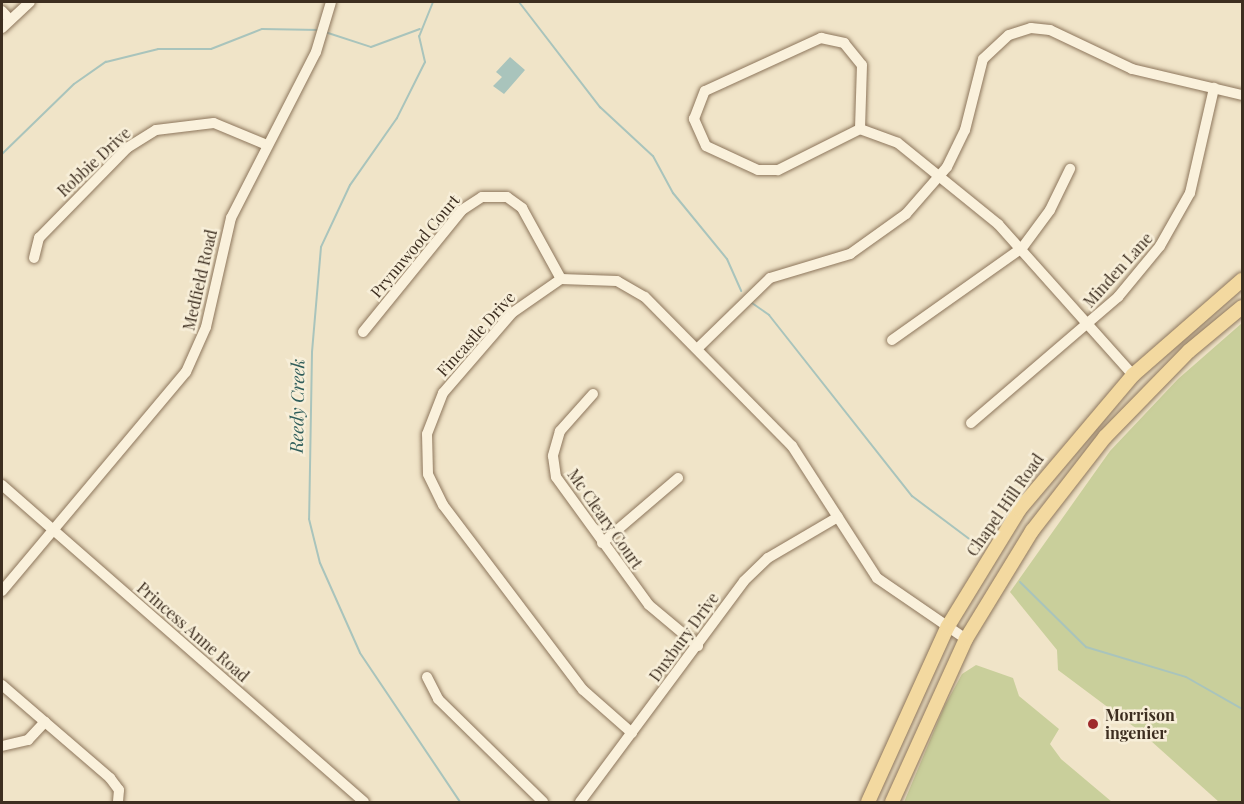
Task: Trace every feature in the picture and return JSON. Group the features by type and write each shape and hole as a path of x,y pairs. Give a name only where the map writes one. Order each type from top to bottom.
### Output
{"main road":[{"name":"Chapel Hill Road","path":"868,802 948,626 1019,510 1133,375 1242,280"},
{"path":"892,802 966,639 1008,566 1066,485 1112,429 1210,333 1242,296"},
{"path":"1210,333 1242,307"}],"street":[{"path":"2,28 30,2"},
{"name":"Medfield Road","path":"2,591 186,372 206,327 226,230 316,52 331,2"},
{"path":"2,10 10,20"},
{"path":"699,347 759,285 864,248 889,230 941,177 959,146 983,59 1017,32 1050,30 1132,69 1242,95"},
{"path":"860,129 862,65 849,47 829,39 806,42 761,68 713,85 700,97 694,119 706,146 758,170 788,168 860,129 885,135 941,177 1022,248 1133,375"},
{"name":"Minden Lane","path":"971,423 1089,324 1139,273 1177,220 1196,174 1214,88"},
{"name":"Robbie Drive","path":"34,258 39,238 127,148 156,130 214,123 267,145"},
{"path":"892,340 1022,248 1050,210 1070,169"},
{"name":"Prynnwood Court","path":"363,332 462,210 487,196 507,197 522,208 561,279"},
{"path":"561,279 596,277 632,288 699,347 792,446 878,578 966,639"},
{"name":"Fincastle Drive","path":"561,279 512,313 443,393 427,434 428,474 443,505 583,690 632,733"},
{"name":"Mc Cleary Court","path":"593,394 560,431 554,467 562,489 660,616 698,646"},
{"path":"602,543 678,478"},
{"name":"Princess Anne Road","path":"2,485 364,802"},
{"name":"Duxbury Drive","path":"580,802 754,570 838,517"},
{"path":"428,677 438,699 543,802"},
{"path":"2,685 116,784 118,802"},
{"path":"2,746 28,740 45,722"}],"green space":[{"path":"1242,323 1242,802 1219,802 1141,732 1058,670 1057,650 1010,592 1110,451 1178,379"},
{"path":"976,665 1013,678 1019,696 1059,729 1050,744 1061,759 1112,802 904,802 944,707 962,674"}],"water":[{"path":"510,57 525,70 504,94 493,86 502,77 496,72"}],"waterway":[{"name":"Reedy Creek","path":"433,2 419,36 425,62 397,118 350,185 321,247 312,353 309,519 320,563 360,653 460,802"},
{"path":"519,2 600,107 653,156 673,193 727,259 741,291"},
{"path":"2,154 74,84 106,62 158,49 211,49 262,29 320,30"},
{"path":"325,32 371,47 420,29"},
{"path":"752,303 769,315 912,496 976,544"},
{"path":"1020,582 1086,647 1186,677 1242,709"}],"place":[{"name":"Morrison ingenier","path":"1093,724"}]}
